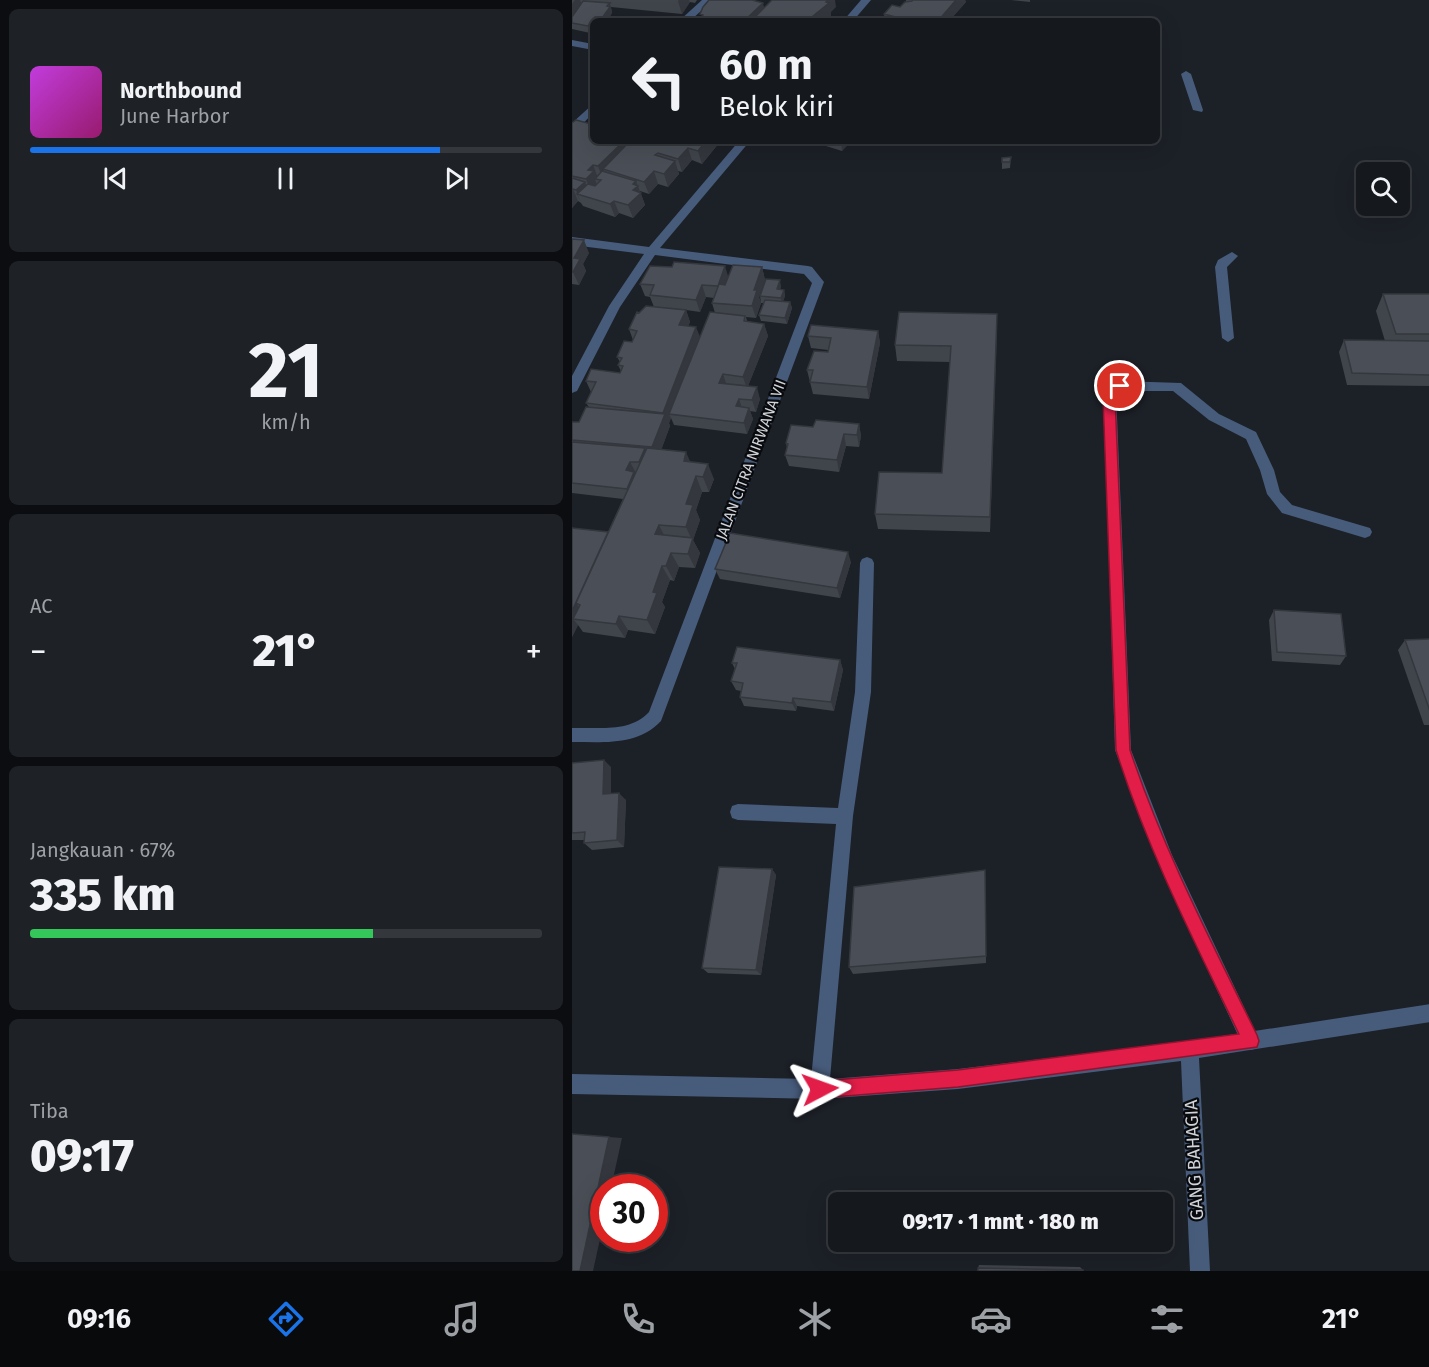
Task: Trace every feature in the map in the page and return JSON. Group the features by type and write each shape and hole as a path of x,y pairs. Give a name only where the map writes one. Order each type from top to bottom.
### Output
{"street":[{"path":"687,18 708,0"},
{"path":"851,18 866,0"},
{"path":"572,44 590,46"},
{"path":"1186,74 1198,110"},
{"path":"572,129 590,110"},
{"path":"572,388 615,306 652,250 743,144"},
{"path":"572,241 652,250"},
{"name":"JALAN CITRA NIRWANA VII","path":"572,735 636,731 649,726 655,716 818,282 808,270 652,250"},
{"path":"1228,338 1221,267 1222,263 1232,256"},
{"path":"1251,1041 1168,868 1139,801 1123,750 1110,393 1113,388 1120,386 1176,386 1214,417 1251,436 1267,470 1274,494 1287,509 1365,532"},
{"path":"820,1089 845,816 863,692 868,563"},
{"path":"738,813 845,816"},
{"path":"572,1084 820,1089 958,1079 1190,1050 1430,1013"},
{"name":"GANG BAHAGIA","path":"1190,1050 1200,1271"}],"building":[{"path":"709,0 752,0 763,3 747,18 700,18 703,15 700,14"},
{"path":"772,0 828,0 826,2 829,3 813,16 822,18 754,18"},
{"path":"956,0 941,18 899,18 884,14 892,5 900,7 905,2"},
{"path":"583,1 610,3 607,6 610,7 602,18 590,18 588,26 572,23 572,17"},
{"path":"576,120 590,124 590,144 621,144 598,166 593,165 588,170 594,171 586,179 572,176 572,123"},
{"path":"627,144 704,144 698,151 688,148 678,159 658,153 655,155 675,161 664,174 654,171 644,182 603,169"},
{"path":"1011,157 1010,162 1002,162 1002,158"},
{"path":"602,171 636,181 633,184 638,186 633,190 641,193 628,205 614,201 610,204 577,194 588,184 595,186 601,180 595,179"},
{"path":"572,178 585,182 576,190 572,190"},
{"path":"572,239 584,240 574,258 580,259 573,272 572,272"},
{"path":"674,262 725,266 718,286 702,285 696,300 650,295 654,285 640,284 650,266 672,267"},
{"path":"733,265 762,267 754,290 757,290 752,306 712,303 719,284 725,285"},
{"path":"766,279 780,280 777,289 784,290 781,298 760,296"},
{"path":"1383,294 1430,294 1430,334 1396,334"},
{"path":"765,300 790,302 785,318 759,315"},
{"path":"646,306 686,310 679,325 696,327 663,413 586,403 596,382 586,381 591,369 620,373 623,366 618,365 622,358 617,357 624,341 632,342 637,331 629,329 637,312 639,313"},
{"path":"710,312 745,316 744,321 764,324 743,377 723,374 719,383 757,387 752,400 739,399 736,406 749,408 744,423 669,414"},
{"path":"899,312 997,314 990,517 875,514 879,472 942,473 951,346 895,345"},
{"path":"811,325 878,331 867,387 810,382 813,370 807,370 814,351 828,352 831,338 808,336"},
{"path":"1344,340 1430,341 1430,375 1352,373"},
{"path":"586,407 665,414 652,447 572,440 572,422 579,422"},
{"path":"816,420 859,424 857,435 844,434 837,460 785,455 791,425 813,427"},
{"path":"572,442 645,448 639,462 630,462 626,470 634,472 627,489 572,483"},
{"path":"647,448 686,452 684,461 708,464 703,477 696,476 686,504 693,505 686,527 659,525 655,534 693,538 688,554 671,553 666,566 662,566 653,592 657,593 647,620 619,616 616,624 573,619 580,605 576,603"},
{"path":"572,528 608,532 572,611"},
{"path":"730,533 848,552 837,588 715,569"},
{"path":"1274,610 1341,614 1346,656 1277,652"},
{"path":"1430,639 1430,711 1405,640"},
{"path":"737,647 840,660 831,702 793,698 792,703 740,697 743,683 731,681 737,663 732,663"},
{"path":"604,760 603,794 619,793 617,840 584,843 585,832 572,833 572,763"},
{"path":"719,867 772,869 756,970 702,968"},
{"path":"985,870 986,956 849,967 854,887"},
{"path":"572,1134 609,1137 601,1174 590,1174 590,1225 580,1271 572,1271"},
{"path":"978,1268 1083,1270 1083,1271 978,1271"}],"route":[{"path":"820,1089 958,1079 1251,1041 1168,868 1139,801 1123,750 1109,398 1113,388 1120,386"}]}
